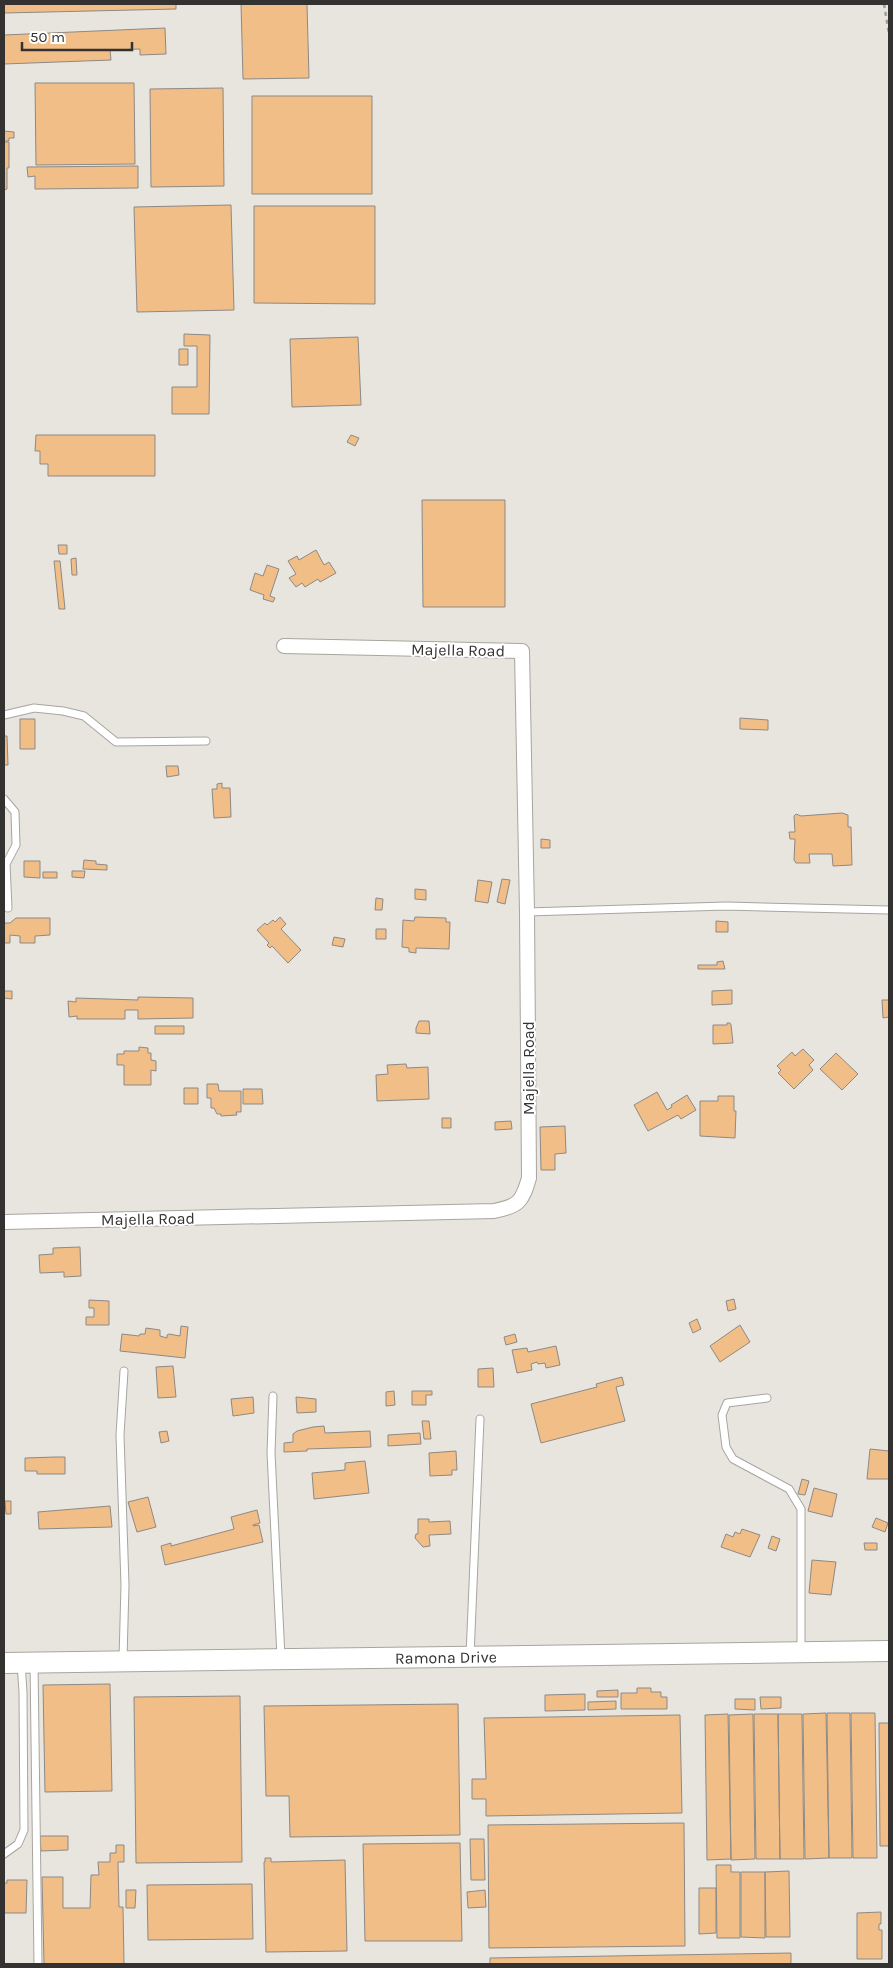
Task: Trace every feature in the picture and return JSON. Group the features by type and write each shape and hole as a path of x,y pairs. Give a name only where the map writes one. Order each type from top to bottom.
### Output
{"street":[{"name":"Majella Road","path":"4,1222 494,1211 511,1208 524,1197 529,1178 527,912 522,651 284,646"},
{"name":"Ramona Drive","path":"20,1663 889,1651"}],"lane":[{"path":"4,715 34,708 63,711 84,716 116,742 206,741"},
{"path":"4,799 15,812 16,845 6,864 8,908"},
{"path":"527,912 726,906 889,910"},
{"path":"123,1662 125,1585 120,1435 124,1371"},
{"path":"273,1396 271,1453 281,1659"},
{"path":"768,1398 728,1403 722,1415 726,1447 733,1459 789,1489 801,1508 801,1652"},
{"path":"470,1657 480,1419"},
{"path":"4,1854 18,1844 24,1830 22,1803 23,1692 20,1663"},
{"path":"20,1663 38,1964"}],"path":[{"path":"884,4 889,34"}],"building":[{"path":"4,4 176,4 176,9 4,13"},
{"path":"241,4 307,4 309,78 243,79"},
{"path":"165,28 166,54 140,55 140,49 110,50 111,60 4,64 4,35"},
{"path":"35,83 134,83 135,164 36,165"},
{"path":"223,88 224,186 151,187 150,89"},
{"path":"252,96 372,96 372,194 252,194"},
{"path":"4,131 14,132 14,138 4,141"},
{"path":"4,142 9,142 9,168 7,168 7,189 4,190"},
{"path":"138,166 138,188 35,189 35,176 28,177 27,167"},
{"path":"231,205 234,310 137,312 134,207"},
{"path":"254,206 375,206 375,304 254,303"},
{"path":"184,334 210,335 209,414 172,414 172,387 197,387 197,346 184,346"},
{"path":"358,337 361,405 292,407 290,339"},
{"path":"179,349 188,349 188,365 179,365"},
{"path":"36,435 155,435 155,476 48,476 48,464 40,464 40,451 35,451"},
{"path":"351,435 359,438 355,446 347,442"},
{"path":"422,500 505,500 505,607 423,607"},
{"path":"58,545 67,545 67,554 59,554"},
{"path":"316,550 324,565 329,562 336,573 320,582 318,579 305,587 302,583 296,587 289,578 296,574 288,561 297,556 299,560"},
{"path":"76,558 77,575 72,575 71,559"},
{"path":"54,561 60,561 65,609 59,609"},
{"path":"267,565 279,569 270,596 275,598 273,602 263,599 264,595 250,590 255,573 263,576"},
{"path":"740,718 768,720 768,730 740,729"},
{"path":"20,719 35,719 35,749 20,749"},
{"path":"4,736 7,736 8,765 4,765"},
{"path":"166,766 178,766 179,775 167,777"},
{"path":"222,783 222,788 230,788 231,817 214,818 212,789 217,789 217,784"},
{"path":"842,813 848,815 848,827 851,827 852,865 833,866 832,854 809,854 810,863 796,863 794,860 795,839 790,839 789,832 795,832 794,816 796,814 801,816"},
{"path":"541,839 550,840 550,848 541,848"},
{"path":"84,860 96,861 96,864 107,865 107,870 83,869"},
{"path":"24,861 40,861 40,878 24,877"},
{"path":"72,871 85,871 84,878 72,877"},
{"path":"43,872 57,872 57,878 43,878"},
{"path":"502,879 510,880 505,904 497,902"},
{"path":"478,880 492,882 488,903 475,901"},
{"path":"415,889 426,890 426,900 415,899"},
{"path":"376,898 383,899 382,910 375,910"},
{"path":"280,917 286,924 281,929 301,950 288,963 272,946 270,948 267,945 269,943 257,930 265,923 267,925 273,920 275,922"},
{"path":"415,917 446,918 446,922 450,922 449,949 416,948 416,953 409,952 409,948 402,947 403,920 414,921"},
{"path":"16,918 50,918 50,935 35,936 35,943 20,943 20,936 10,935 10,943 4,943 4,923 10,923"},
{"path":"716,921 728,922 728,932 716,932"},
{"path":"376,929 386,929 386,939 376,939"},
{"path":"334,937 345,939 343,947 332,945"},
{"path":"723,961 725,969 698,969 698,965 717,965 717,962"},
{"path":"732,990 732,1004 712,1005 712,991"},
{"path":"4,991 12,991 12,999 4,998"},
{"path":"138,997 193,998 193,1018 138,1019 138,1010 125,1010 125,1019 77,1019 77,1016 69,1017 68,1001 76,1002 76,998 138,1000"},
{"path":"882,1000 889,1000 889,1017 883,1018"},
{"path":"419,1021 429,1021 430,1034 416,1033"},
{"path":"727,1023 731,1025 733,1043 713,1044 713,1025 727,1025"},
{"path":"155,1026 184,1026 184,1034 155,1034"},
{"path":"139,1047 148,1048 148,1053 151,1053 151,1060 156,1061 156,1071 151,1070 151,1085 124,1085 124,1065 117,1065 117,1054 124,1054 124,1051 139,1051"},
{"path":"803,1049 814,1060 809,1065 813,1070 794,1089 778,1073 781,1070 777,1066 792,1052 795,1056"},
{"path":"836,1053 858,1074 842,1090 820,1069"},
{"path":"406,1064 407,1068 428,1067 429,1099 377,1101 376,1075 388,1074 387,1065"},
{"path":"207,1084 218,1084 219,1091 241,1091 241,1112 236,1112 237,1115 221,1116 221,1114 217,1114 214,1108 211,1108 211,1098 207,1098"},
{"path":"184,1088 198,1088 198,1104 184,1104"},
{"path":"243,1089 262,1089 263,1104 243,1104"},
{"path":"657,1092 667,1110 672,1107 671,1105 687,1095 696,1110 681,1119 678,1115 648,1131 634,1105"},
{"path":"718,1096 734,1096 734,1111 736,1111 735,1138 700,1136 700,1101 718,1101"},
{"path":"442,1118 451,1118 451,1128 442,1128"},
{"path":"511,1121 512,1129 495,1130 495,1122"},
{"path":"565,1126 566,1153 555,1154 555,1170 541,1170 540,1127"},
{"path":"80,1247 81,1276 64,1277 64,1272 40,1273 39,1255 53,1254 53,1248"},
{"path":"734,1299 736,1309 728,1311 726,1301"},
{"path":"89,1300 109,1301 109,1325 86,1325 86,1317 94,1317 94,1308 89,1308"},
{"path":"697,1319 701,1329 693,1333 689,1323"},
{"path":"740,1325 750,1342 720,1362 710,1346"},
{"path":"181,1326 188,1327 185,1358 120,1351 122,1334 139,1336 140,1334 145,1334 146,1328 160,1330 160,1336 167,1338 169,1334 180,1336"},
{"path":"515,1334 517,1342 506,1345 504,1337"},
{"path":"556,1346 560,1365 546,1368 545,1363 538,1364 537,1362 531,1364 532,1370 517,1373 512,1350 527,1348 528,1352"},
{"path":"173,1366 176,1397 158,1398 156,1367"},
{"path":"493,1368 494,1387 478,1387 478,1369"},
{"path":"622,1377 624,1385 616,1387 625,1421 541,1443 531,1404 597,1387 596,1384"},
{"path":"394,1391 395,1405 386,1406 386,1392"},
{"path":"412,1391 432,1391 432,1395 426,1395 426,1405 412,1405"},
{"path":"253,1397 254,1413 233,1416 231,1399"},
{"path":"296,1397 316,1399 316,1412 297,1413"},
{"path":"422,1421 429,1421 431,1439 424,1439"},
{"path":"324,1426 325,1433 370,1431 371,1447 307,1449 307,1451 284,1452 284,1443 293,1442 293,1434 297,1431"},
{"path":"167,1431 169,1441 161,1443 159,1432"},
{"path":"420,1433 421,1444 388,1446 388,1435"},
{"path":"870,1449 889,1451 889,1479 867,1479"},
{"path":"456,1451 457,1470 452,1470 452,1475 430,1476 429,1453"},
{"path":"65,1457 65,1474 37,1474 37,1471 25,1471 25,1458"},
{"path":"365,1461 369,1493 314,1499 312,1473 345,1470 345,1463"},
{"path":"802,1479 809,1481 805,1495 798,1494"},
{"path":"814,1488 837,1494 832,1517 808,1511"},
{"path":"148,1497 156,1527 137,1532 128,1502"},
{"path":"5,1501 11,1501 11,1514 6,1514"},
{"path":"110,1506 112,1527 39,1529 38,1512"},
{"path":"257,1510 260,1523 253,1526 259,1525 263,1542 165,1565 161,1546 171,1543 171,1546 234,1529 231,1517"},
{"path":"876,1518 888,1523 885,1532 872,1527"},
{"path":"418,1519 429,1519 429,1522 450,1521 451,1534 429,1535 430,1546 423,1547 415,1538 416,1534 418,1534"},
{"path":"742,1529 760,1535 750,1557 721,1547 726,1534 733,1537 735,1532 740,1534"},
{"path":"772,1536 780,1539 776,1551 768,1548"},
{"path":"864,1543 877,1543 877,1550 865,1550"},
{"path":"812,1560 836,1562 831,1595 809,1593"},
{"path":"110,1684 112,1791 45,1792 43,1685"},
{"path":"637,1688 651,1688 651,1692 661,1692 661,1697 667,1697 667,1709 621,1709 621,1693 637,1693"},
{"path":"618,1690 618,1697 597,1697 597,1691"},
{"path":"585,1694 585,1710 545,1711 545,1695"},
{"path":"240,1696 242,1862 136,1863 134,1697"},
{"path":"760,1697 781,1697 781,1708 761,1709"},
{"path":"735,1699 755,1699 755,1710 735,1709"},
{"path":"616,1701 616,1709 588,1710 588,1702"},
{"path":"458,1704 460,1835 290,1837 289,1796 266,1796 264,1706"},
{"path":"826,1713 829,1858 805,1859 803,1714"},
{"path":"827,1713 850,1713 852,1858 829,1858"},
{"path":"851,1713 875,1713 877,1858 853,1858"},
{"path":"728,1714 731,1859 707,1860 705,1715"},
{"path":"753,1714 755,1859 731,1860 729,1715"},
{"path":"754,1714 778,1714 780,1859 756,1859"},
{"path":"778,1714 802,1714 804,1859 780,1859"},
{"path":"680,1715 682,1813 486,1816 486,1799 472,1799 472,1779 486,1779 484,1718"},
{"path":"879,1723 889,1723 889,1846 880,1846"},
{"path":"684,1823 685,1946 489,1948 488,1825"},
{"path":"40,1836 68,1836 68,1850 41,1851"},
{"path":"470,1839 484,1839 485,1880 471,1880"},
{"path":"460,1843 462,1941 365,1941 363,1844"},
{"path":"116,1845 124,1845 124,1862 118,1862 119,1907 123,1907 124,1964 44,1964 42,1877 63,1877 63,1908 90,1908 91,1875 99,1875 98,1862 110,1862 110,1853 116,1853"},
{"path":"265,1858 271,1858 271,1862 345,1860 347,1951 266,1952"},
{"path":"716,1865 731,1865 731,1872 740,1872 740,1938 717,1938"},
{"path":"789,1871 790,1937 766,1937 765,1872"},
{"path":"741,1872 765,1872 765,1938 741,1937"},
{"path":"7,1880 27,1880 26,1913 4,1913 4,1883 7,1883"},
{"path":"252,1884 253,1939 148,1940 147,1885"},
{"path":"699,1888 716,1888 716,1933 699,1934"},
{"path":"126,1890 136,1890 135,1908 126,1908"},
{"path":"485,1890 486,1907 468,1908 467,1892"},
{"path":"881,1912 879,1930 882,1930 882,1959 857,1959 857,1913"},
{"path":"791,1953 791,1964 490,1964 490,1958"}]}
